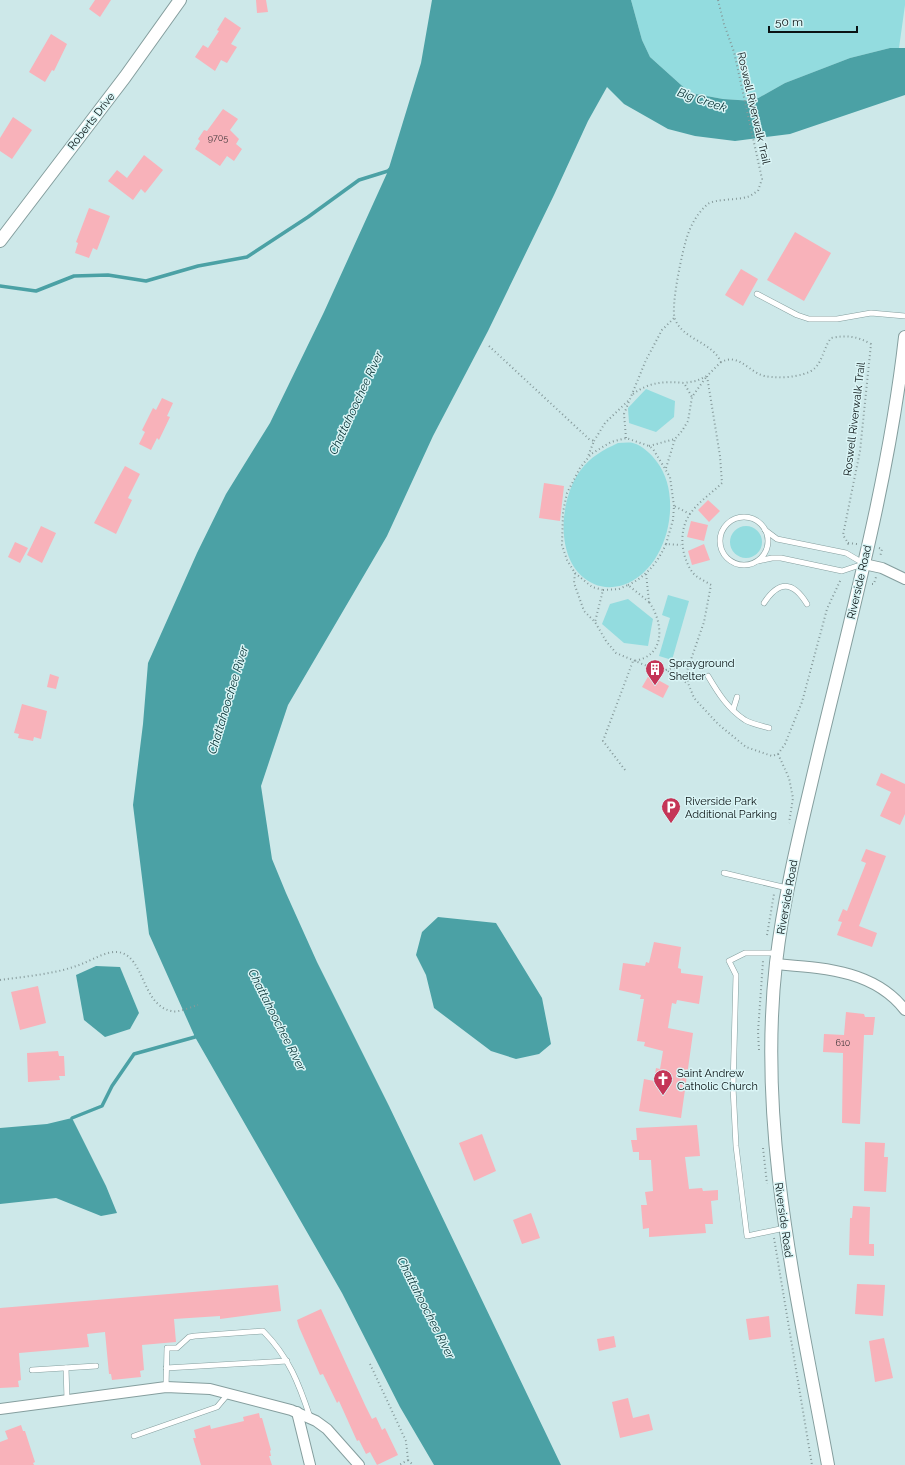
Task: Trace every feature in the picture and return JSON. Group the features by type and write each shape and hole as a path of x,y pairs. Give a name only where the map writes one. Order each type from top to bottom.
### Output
{"street":[{"name":"Roberts Drive","path":"0,240 125,77 180,0"},
{"name":"Riverside Road","path":"828,1465 796,1296 785,1228 777,1162 772,1079 772,1020 777,959 788,888 796,848 864,564 896,402 905,337"},
{"path":"864,564 878,566 905,579"},
{"path":"777,959 848,973 864,979 885,991 905,1010"},
{"path":"0,1409 166,1387 210,1389 297,1412 311,1418 327,1428 359,1465"},
{"path":"297,1412 310,1465"}],"lane":[{"path":"757,294 797,315 809,319 837,320 871,314 905,316"},
{"path":"746,517 759,522 772,536 783,541 846,553 864,564 842,571 781,558 772,558 745,565 735,563 727,558 722,550 720,541 721,532 734,518 746,517"},
{"path":"755,562 763,555 767,546 765,529"},
{"path":"764,603 771,592 781,586 792,586 800,592 807,604"},
{"path":"708,676 720,695 733,710 746,720 769,728"},
{"path":"733,710 737,697"},
{"path":"724,873 788,888"},
{"path":"777,959 745,953 729,960 736,975 733,1087 736,1146 747,1236 785,1228"},
{"path":"166,1387 167,1348 177,1348 188,1337 207,1334 263,1331 287,1361 297,1379 311,1418"},
{"path":"166,1368 287,1361"},
{"path":"32,1370 96,1366"},
{"path":"66,1368 67,1400"},
{"path":"134,1436 217,1407 228,1394"}],"path":[{"name":"Roswell Riverwalk Trail","path":"674,318 675,295 687,234 697,215 709,202 747,197 758,191 762,179 742,84 718,0"},
{"path":"626,438 624,414 646,360 662,330 674,318 683,332 718,355 721,362 706,376 692,397 688,421 675,439 666,468"},
{"name":"Roswell Riverwalk Trail","path":"721,362 727,359 742,362 759,374 779,377 808,373 815,368 831,338 846,336 861,338 871,344 860,451 843,535 848,542 846,553"},
{"path":"489,346 589,439 594,441"},
{"path":"632,395 640,389 660,382 684,383 696,381 706,376"},
{"path":"706,376 714,418 722,483 690,514 684,528 682,545 684,556 694,573 711,585 704,622 686,678 694,698 713,719 746,747 772,756 778,754 785,744 802,702 827,609 841,578 842,571"},
{"path":"684,383 692,397"},
{"path":"588,458 590,449 605,423 630,399"},
{"path":"626,438 649,446 666,468 670,477 674,506 673,520 666,544 655,563 646,573 628,585 619,589 603,590 592,587 575,573 567,560 562,545 563,512 573,480 588,458 600,447 626,438"},
{"path":"649,446 675,439"},
{"path":"674,506 690,514"},
{"path":"666,544 682,545"},
{"path":"575,573 574,583 578,598 584,611 594,622 606,641 616,653 633,661 666,670 688,683"},
{"path":"646,573 649,602"},
{"path":"628,585 649,602 660,622 657,645 653,653 647,657 633,661"},
{"path":"594,622 603,590"},
{"path":"625,770 603,741 633,661"},
{"path":"666,670 690,663"},
{"path":"0,980 63,970 102,955 119,952 129,957 136,966 154,1001 162,1007 172,1011 198,1006"},
{"path":"370,1364 406,1441 408,1460 413,1465"},
{"path":"399,1465 408,1460"}],"shaded area":[{"path":"631,0 905,0 905,5 899,48 890,48 850,58 785,83 753,101 723,99 690,93 650,57 642,40"},
{"path":"646,389 675,401 674,417 656,432 629,423 628,408"},
{"path":"618,443 637,444 657,462 665,477 669,494 670,512 667,531 661,549 651,564 638,577 623,585 604,587 594,584 581,575 572,563 566,549 564,515 567,499 580,471 597,454"},
{"path":"746,526 757,531 762,542 757,553 746,558 735,553 730,542 735,531"},
{"path":"668,595 689,601 672,660 659,656 670,618 662,615"},
{"path":"628,599 653,619 648,646 624,643 602,624 610,604"}],"water":[{"path":"432,0 631,0 642,40 650,57 690,93 723,99 753,101 785,83 850,58 890,48 905,48 905,95 790,134 735,141 695,136 668,129 624,104 607,87 588,121 488,331 433,436 387,536 288,705 261,786 272,859 286,893 317,962 389,1106 561,1465 434,1465 400,1407 342,1293 195,1037 149,934 133,805 143,724 148,663 197,553 226,494 270,423 324,312 388,171 421,63"},
{"path":"438,917 496,923 542,998 551,1044 539,1054 516,1059 491,1051 434,1008 426,975 416,955 422,932"},
{"path":"96,966 120,967 139,1013 130,1029 105,1037 84,1020 76,975"},
{"path":"72,1118 106,1186 117,1213 101,1216 56,1198 0,1204 0,1128 47,1124"}],"building":[{"path":"95,0 111,0 100,17 89,9"},
{"path":"256,0 266,0 268,12 257,13"},
{"path":"225,17 241,28 231,44 237,47 227,63 221,60 215,71 195,57 203,45 208,48 219,31 217,30"},
{"path":"51,34 67,44 54,71 52,70 45,82 29,72"},
{"path":"223,109 238,119 230,130 239,139 236,144 242,149 234,161 227,156 220,166 195,149 200,141 198,139 204,130 207,131"},
{"path":"13,117 32,130 12,159 0,151 0,138"},
{"path":"144,155 163,170 145,193 141,189 133,200 108,181 117,170 127,178"},
{"path":"89,208 110,216 97,250 93,248 89,258 75,253 78,243 76,242"},
{"path":"795,232 831,253 804,301 767,280"},
{"path":"741,269 758,279 743,306 725,295"},
{"path":"162,398 173,403 167,416 170,417 159,440 157,438 151,450 139,444 145,432 142,430 153,408 156,410"},
{"path":"125,466 140,474 128,498 132,500 116,534 94,523"},
{"path":"544,483 564,486 560,521 539,518"},
{"path":"708,500 720,511 709,522 698,510"},
{"path":"691,521 708,525 704,541 687,537"},
{"path":"41,526 56,533 42,563 27,555"},
{"path":"15,542 28,548 20,563 8,557"},
{"path":"704,544 710,560 692,565 688,551"},
{"path":"50,674 59,677 56,689 47,687"},
{"name":"Sprayground Shelter","path":"649,675 669,686 663,698 642,687"},
{"path":"22,704 47,711 41,739 34,737 33,741 18,738 19,734 14,733"},
{"path":"881,773 905,784 905,814 900,825 880,816 891,792 876,785"},
{"path":"866,849 886,856 859,926 877,933 872,947 837,935 842,922 838,921 843,909 847,911 866,863 861,861"},
{"path":"654,942 681,947 678,968 681,969 681,973 703,976 699,1004 677,1000 676,1004 672,1003 668,1028 693,1033 681,1118 639,1111 644,1079 654,1081 656,1068 660,1069 663,1051 644,1046 645,1042 637,1041 644,999 640,999 641,995 619,990 623,963 645,966 646,962 649,963"},
{"path":"38,986 46,1023 20,1030 11,992"},
{"path":"846,1012 864,1014 865,1017 875,1017 873,1035 864,1035 860,1124 842,1123 843,1053 823,1052 824,1034 844,1035"},
{"path":"58,1051 59,1056 64,1056 65,1076 59,1076 60,1080 28,1082 27,1053"},
{"path":"697,1125 700,1156 685,1157 689,1189 702,1188 703,1191 718,1190 718,1200 711,1201 713,1224 705,1224 706,1233 649,1237 649,1228 643,1229 641,1205 647,1205 645,1192 653,1191 651,1160 639,1160 639,1152 633,1152 631,1140 637,1140 636,1128"},
{"path":"482,1134 496,1171 474,1181 459,1143"},
{"path":"865,1142 885,1143 884,1157 888,1157 886,1192 864,1191"},
{"path":"853,1206 870,1207 869,1244 874,1244 874,1256 849,1255 850,1218 852,1218"},
{"path":"531,1213 540,1238 522,1244 513,1220"},
{"path":"857,1284 885,1285 883,1316 855,1314"},
{"path":"278,1285 281,1311 220,1319 220,1316 174,1319 176,1342 142,1345 144,1370 140,1371 141,1377 112,1380 111,1374 109,1374 105,1332 87,1334 89,1347 19,1353 21,1380 18,1381 19,1387 0,1388 0,1308"},
{"path":"321,1309 372,1419 376,1417 382,1430 385,1428 398,1455 377,1465 370,1452 366,1454 359,1440 357,1441 339,1401 337,1403 323,1374 320,1375 299,1327 297,1320"},
{"path":"769,1316 771,1337 749,1340 746,1319"},
{"path":"614,1336 616,1347 599,1351 597,1339"},
{"path":"884,1338 893,1378 875,1382 869,1341"},
{"path":"628,1398 633,1418 649,1414 653,1430 620,1438 612,1402"},
{"path":"259,1413 260,1418 262,1418 271,1450 271,1456 269,1456 272,1465 201,1465 193,1438 196,1438 194,1430 210,1425 211,1429 244,1421 243,1417"},
{"path":"21,1425 23,1431 25,1431 35,1462 33,1463 34,1465 0,1465 0,1442 8,1439 5,1431"}],"waterway":[{"path":"0,286 36,291 74,276 108,275 146,281 198,266 247,257 308,217 359,180 388,171 391,168"},
{"path":"72,1118 102,1106 112,1086 134,1054 195,1037 197,1034"}],"place":[{"name":"Sprayground Shelter","path":"655,686"},
{"name":"Riverside Park Additional Parking","path":"671,824"},
{"name":"Saint Andrew Catholic Church","path":"663,1096"}],"water label":[{"name":"Big Creek","path":"702,100"},
{"name":"Chattahoochee River","path":"356,403"},
{"name":"Chattahoochee River","path":"228,700"},
{"name":"Chattahoochee River","path":"277,1020"},
{"name":"Chattahoochee River","path":"426,1308"}]}
